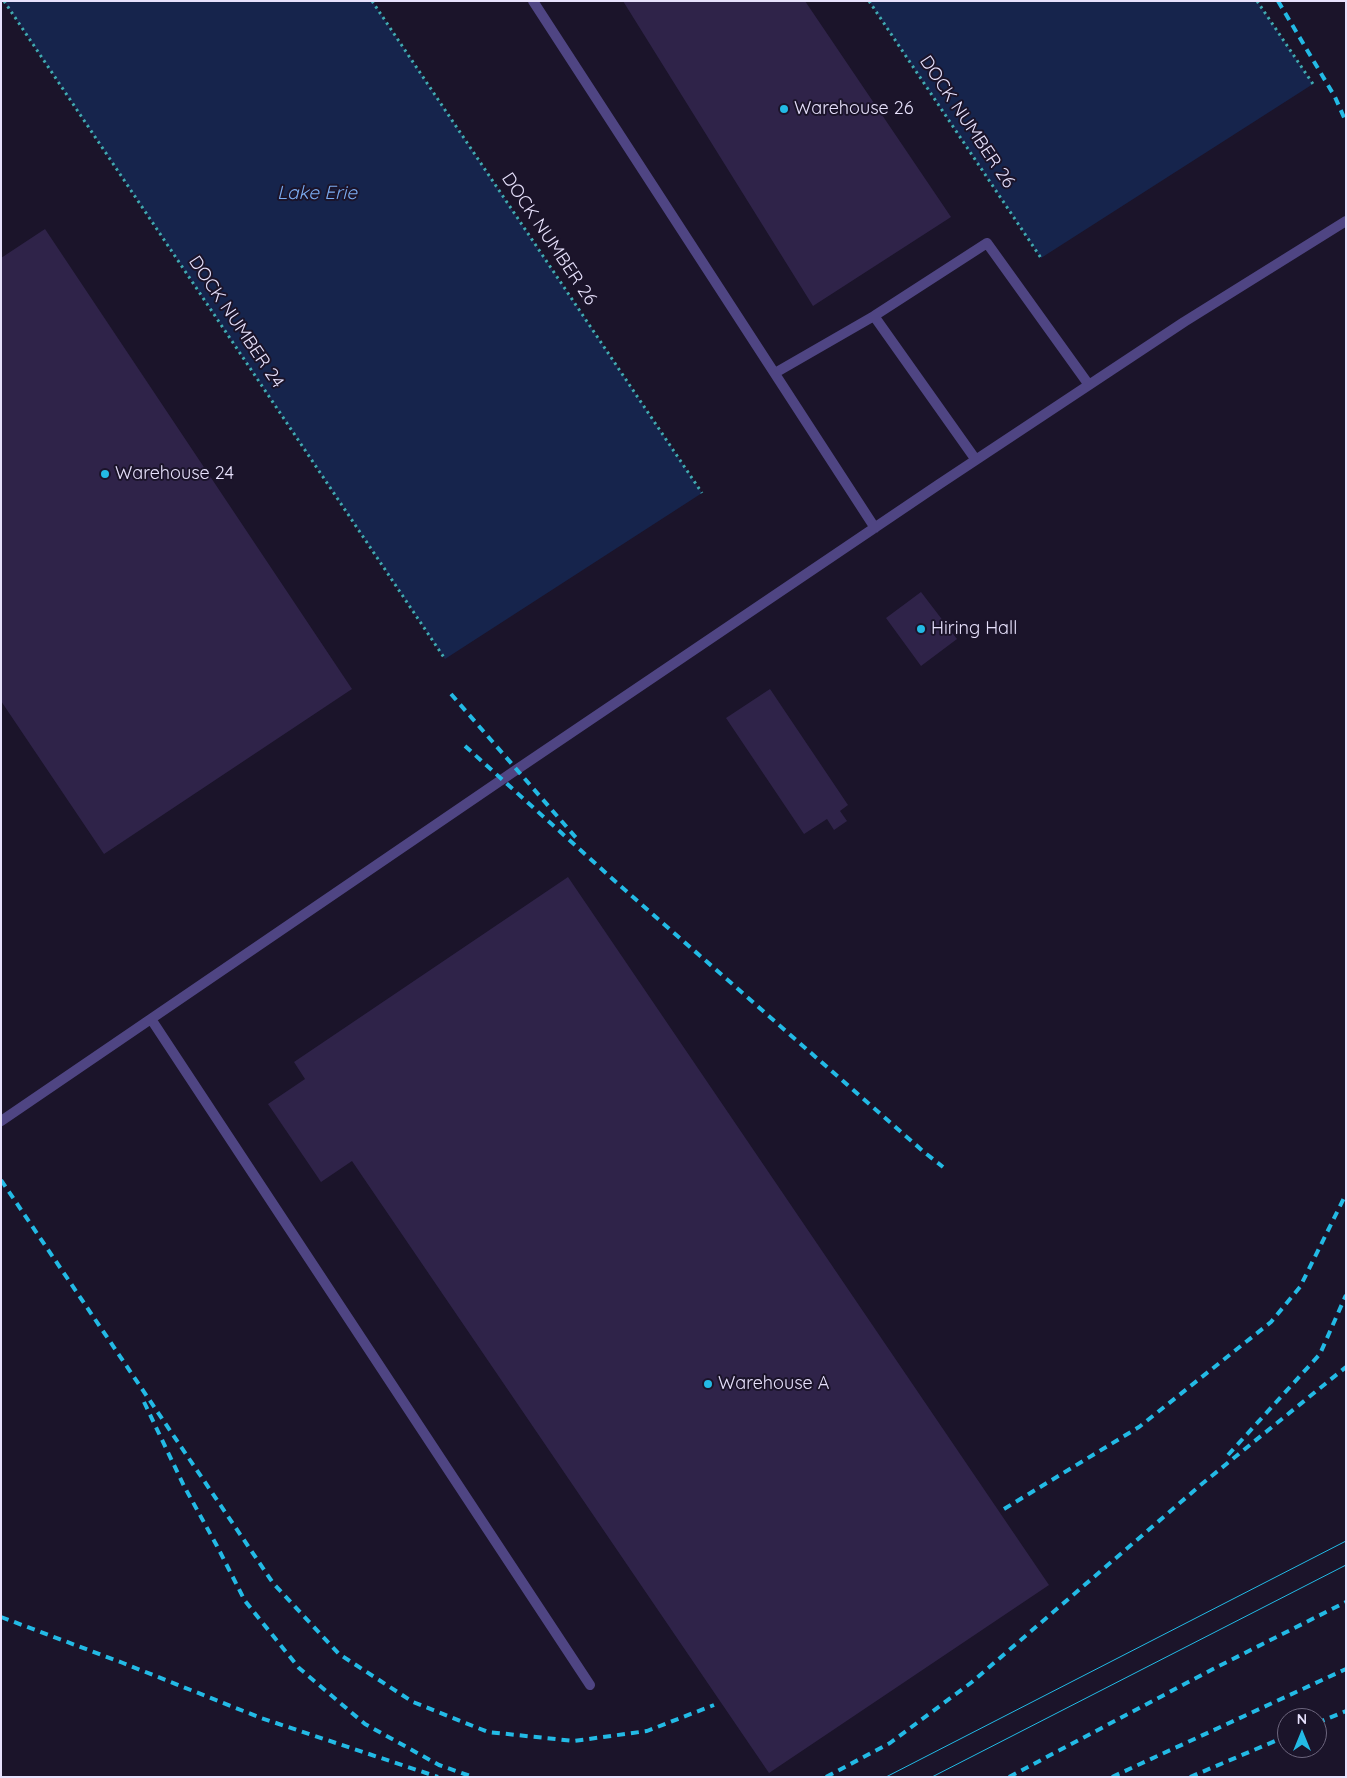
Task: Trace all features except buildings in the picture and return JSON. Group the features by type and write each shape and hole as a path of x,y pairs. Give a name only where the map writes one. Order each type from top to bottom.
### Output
{"lane":[{"path":"533,1 876,528"},
{"path":"1,1121 516,770 976,460 1184,322 1346,222"},
{"path":"775,373 874,316 987,243 1089,386"},
{"path":"874,316 976,460"},
{"path":"151,1019 590,1685"}],"path":[{"name":"DOCK NUMBER 24","path":"4,1 445,659"},
{"name":"DOCK NUMBER 26","path":"372,1 702,493"},
{"name":"DOCK NUMBER 26","path":"869,1 1041,258"},
{"path":"1257,1 1313,84"}],"water":[{"name":"Lake Erie","path":"4,1 372,1 702,493 445,659"},
{"path":"869,1 1257,1 1313,84 1041,258"}],"tram line":[{"path":"886,1777 1346,1541"},
{"path":"932,1777 1346,1565"}],"railway":[{"path":"1278,1 1335,97 1346,122"},
{"path":"451,694 578,840"},
{"path":"465,746 617,883 943,1167"},
{"path":"1,1180 273,1583 339,1654 413,1702 488,1732 574,1741 647,1731 714,1705"},
{"path":"1004,1509 1139,1427 1271,1322 1300,1287 1346,1194"},
{"path":"1228,1455 1320,1354 1346,1295"},
{"path":"826,1777 890,1743 972,1682 1203,1483 1346,1367"},
{"path":"144,1402 184,1486 245,1601 299,1668 365,1724 439,1765 473,1777"},
{"path":"1009,1777 1213,1669 1346,1602"},
{"path":"1,1617 261,1718 438,1777"},
{"path":"1112,1777 1346,1669"},
{"path":"1327,1719 1346,1711"},
{"path":"1190,1777 1277,1740"}],"place":[{"name":"Warehouse 26","path":"784,109"},
{"name":"Warehouse 24","path":"105,474"},
{"name":"Hiring Hall","path":"921,629"},
{"name":"Warehouse A","path":"708,1384"}]}
